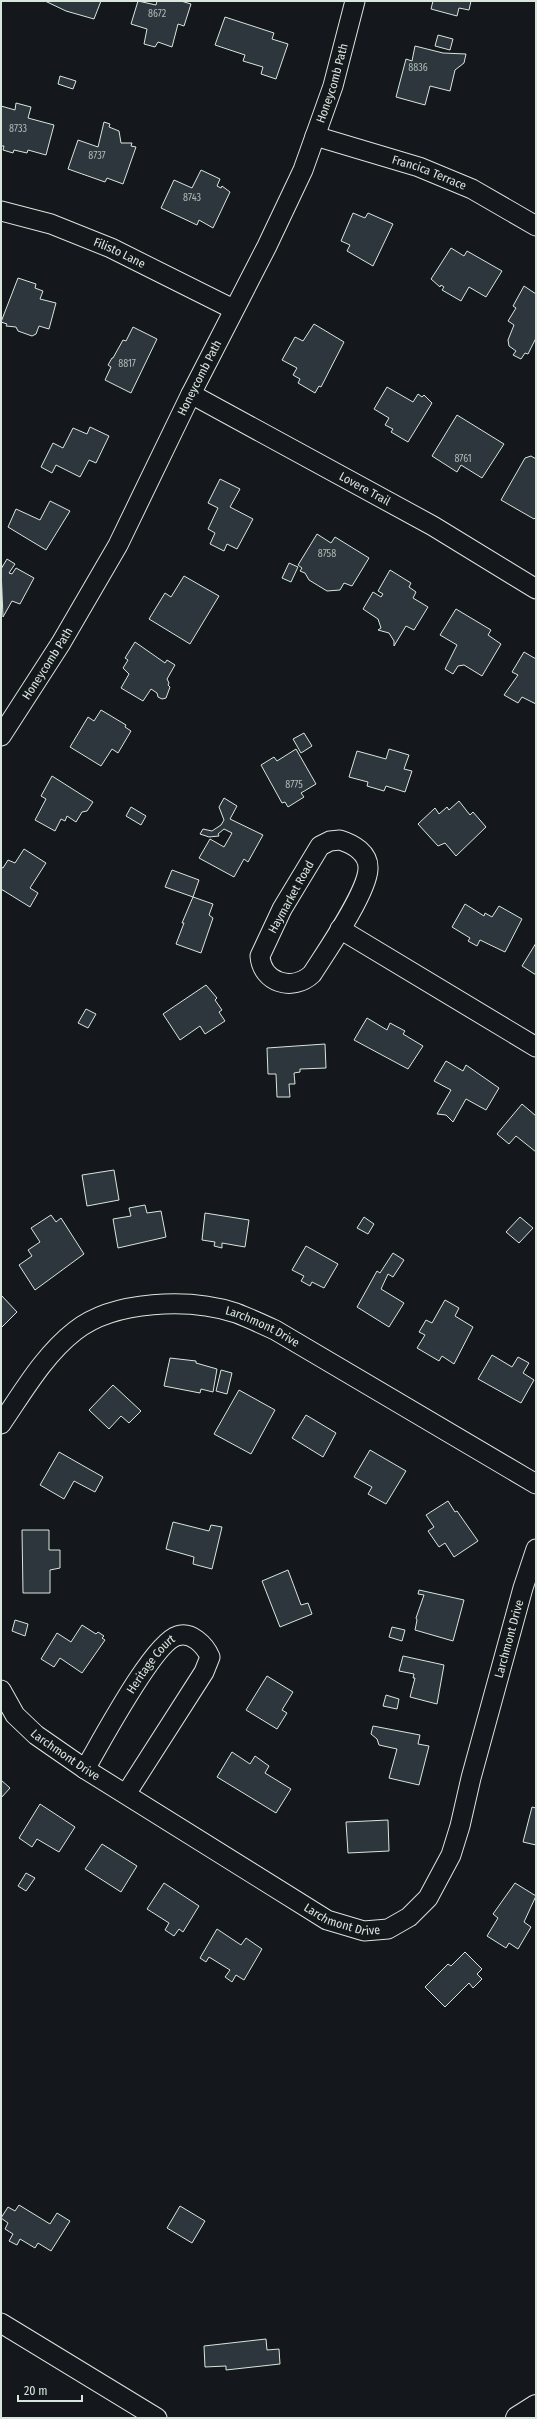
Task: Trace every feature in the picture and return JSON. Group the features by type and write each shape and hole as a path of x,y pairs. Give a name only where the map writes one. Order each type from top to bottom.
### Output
{"street":[{"name":"Honeycomb Path","path":"1,736 61,643 118,545 233,309 270,239 303,170 333,86 356,1"},
{"name":"Francica Terrace","path":"315,136 419,167 472,189 536,226"},
{"name":"Filisto Lane","path":"1,211 51,224 111,248 233,309"},
{"name":"Lovere Trail","path":"191,394 433,526 536,589"},
{"name":"Haymarket Road","path":"340,840 349,843 364,854 368,868 364,884 340,929 312,974 304,981 287,985 272,978 260,964 260,956 282,909 320,846 330,841 340,840"},
{"path":"340,929 536,1047"},
{"name":"Larchmont Drive","path":"1,1424 50,1354 74,1331 90,1321 113,1312 150,1305 189,1304 235,1313 275,1330 536,1484"},
{"name":"Larchmont Drive","path":"1,1690 15,1715 36,1735 86,1769 327,1920 364,1931 388,1929 409,1917 428,1898 451,1855 523,1588 536,1549"},
{"name":"Heritage Court","path":"86,1769 139,1677 163,1646 176,1636 188,1635 205,1646 210,1657 204,1672 126,1794"},
{"path":"1,2323 157,2418"},
{"path":"517,2418 536,2406"}],"building":[{"path":"45,1 101,1 94,19 66,11"},
{"path":"138,1 156,5 157,1 181,1 191,4 184,26 178,24 172,47 158,42 155,47 144,44 147,29 131,24"},
{"path":"433,1 471,1 469,10 459,8 457,16 431,9"},
{"path":"225,17 274,33 272,39 288,44 276,79 261,74 263,67 243,61 245,55 215,45"},
{"path":"438,35 453,39 450,50 435,46"},
{"path":"415,46 443,53 466,54 464,63 455,70 450,91 430,86 425,105 396,97 406,59 412,61"},
{"path":"60,76 76,81 73,89 58,84"},
{"path":"16,103 31,107 28,118 54,125 46,155 28,150 27,153 14,150 13,153 3,150 4,146 1,146 1,106 15,110"},
{"path":"104,122 110,124 109,127 119,131 121,143 132,143 131,146 136,147 123,184 107,178 105,182 68,169 78,140 98,147"},
{"path":"201,170 220,179 217,186 221,188 222,186 230,192 213,228 199,220 197,225 161,208 174,180 192,188"},
{"path":"353,213 365,218 368,213 393,224 373,266 347,251 350,245 341,241"},
{"path":"451,248 464,256 467,251 502,271 486,297 469,287 461,301 442,290 444,287 441,285 440,287 431,279"},
{"path":"18,278 36,284 35,288 43,291 40,299 56,303 49,329 39,326 36,334 32,336 18,331 16,327 6,326 7,324 1,322"},
{"path":"524,286 536,294 536,338 528,354 525,353 521,359 513,355 516,351 509,346 508,340 514,325 508,321 516,308 513,306"},
{"path":"314,324 344,342 321,387 319,386 315,393 298,383 300,379 293,375 297,368 282,360 295,337 303,341"},
{"path":"133,327 157,339 131,393 105,380 111,367 108,365 123,340 126,341"},
{"path":"387,387 413,402 418,394 422,397 424,395 432,403 408,442 391,432 393,429 385,425 389,418 374,409"},
{"path":"457,415 504,444 482,478 461,465 457,472 432,456"},
{"path":"90,427 109,436 96,463 89,460 80,477 56,465 52,473 41,467 53,443 63,448 73,428 87,434"},
{"path":"531,456 536,459 536,517 534,519 501,500 525,458"},
{"path":"220,479 240,489 230,507 253,519 237,549 227,544 224,551 210,544 215,533 208,529 218,508 208,503"},
{"path":"50,501 70,511 46,550 8,527 16,509 40,520"},
{"path":"317,534 331,543 335,537 369,558 352,586 344,583 340,590 327,591 309,580 305,573 300,571 302,568 298,565"},
{"path":"7,559 15,564 9,573 12,574 16,568 34,578 20,604 12,601 3,617 1,569"},
{"path":"289,563 298,567 291,582 282,578"},
{"path":"390,570 411,583 409,587 416,592 413,598 428,607 414,630 406,626 394,646 394,641 389,633 378,630 381,628 378,619 363,609 373,592 381,597 383,594 378,591"},
{"path":"184,576 219,596 190,644 149,619 165,593 171,597"},
{"path":"456,609 491,630 488,635 501,644 482,676 464,665 458,666 453,674 445,669 457,645 440,635"},
{"path":"135,642 165,663 167,660 175,665 167,679 170,687 166,698 162,699 158,697 157,693 151,689 143,701 121,688 129,674 123,668 128,660 125,658"},
{"path":"524,652 536,659 536,704 522,697 518,703 504,695 518,675 512,672"},
{"path":"101,710 126,725 125,727 131,731 118,753 112,749 101,766 70,747 88,717 94,721"},
{"path":"304,733 312,746 301,753 293,739"},
{"path":"296,749 316,784 301,793 304,797 288,807 285,802 282,803 261,765 274,757 277,761"},
{"path":"389,749 409,755 404,769 412,771 405,792 386,786 384,791 367,786 368,782 349,777 357,751 386,759"},
{"path":"52,776 93,802 87,811 82,812 76,822 67,816 65,821 61,819 55,831 35,820 46,799 41,796"},
{"path":"224,798 237,806 230,819 263,835 248,862 244,859 234,877 199,858 210,839 224,847 232,833 224,829 218,834 219,836 209,837 200,834 203,829 212,831 221,825 224,820 219,807"},
{"path":"459,801 470,815 473,812 486,827 456,856 445,843 438,846 418,824 435,808 439,814 447,807 449,810"},
{"path":"131,807 146,816 141,825 126,816"},
{"path":"24,849 46,863 30,888 38,893 30,907 1,889 1,867 3,868 8,860 15,863"},
{"path":"172,870 199,880 193,897 165,887"},
{"path":"193,897 213,904 209,915 213,918 201,953 176,944 184,923 182,923"},
{"path":"465,904 484,916 485,913 492,917 499,906 522,919 505,952 480,940 477,946 468,941 470,938 452,927"},
{"path":"536,943 536,975 522,966"},
{"path":"206,985 217,998 215,1000 222,1010 219,1012 225,1021 205,1034 200,1026 180,1040 163,1014"},
{"path":"86,1009 96,1014 88,1028 78,1023"},
{"path":"367,1018 387,1030 390,1023 405,1031 403,1034 423,1046 408,1069 354,1040"},
{"path":"325,1044 326,1068 300,1069 300,1072 294,1073 295,1084 289,1084 290,1097 277,1097 276,1074 268,1074 267,1048"},
{"path":"446,1061 463,1071 466,1065 499,1088 486,1110 466,1099 453,1122 446,1115 437,1114 451,1090 434,1081"},
{"path":"522,1104 536,1116 536,1152 516,1136 509,1144 497,1134"},
{"path":"114,1170 119,1200 87,1206 82,1175"},
{"path":"145,1205 147,1213 161,1211 166,1237 118,1248 113,1219 131,1216 129,1208"},
{"path":"205,1213 249,1220 245,1247 222,1243 222,1248 214,1246 215,1242 202,1240"},
{"path":"51,1215 56,1222 61,1218 84,1254 35,1290 19,1265 32,1256 28,1250 40,1242 31,1228"},
{"path":"364,1217 374,1224 368,1234 357,1228"},
{"path":"520,1217 533,1228 519,1243 506,1232"},
{"path":"306,1246 338,1264 324,1288 312,1282 310,1286 301,1281 304,1276 292,1270"},
{"path":"393,1253 404,1260 393,1277 388,1274 381,1289 404,1303 389,1327 357,1307 377,1271 380,1273"},
{"path":"1,1295 17,1312 1,1328"},
{"path":"445,1300 459,1308 455,1316 473,1327 454,1364 442,1356 439,1361 417,1348 425,1335 419,1332 426,1320 432,1323"},
{"path":"492,1355 512,1367 518,1357 529,1363 523,1373 534,1380 521,1403 478,1379"},
{"path":"170,1358 196,1361 196,1363 217,1369 213,1392 201,1389 200,1393 164,1386"},
{"path":"221,1370 232,1373 227,1394 216,1391"},
{"path":"113,1385 141,1411 129,1423 121,1416 109,1429 89,1410"},
{"path":"239,1390 275,1410 251,1454 214,1434"},
{"path":"306,1415 336,1433 323,1457 292,1438"},
{"path":"370,1450 406,1471 386,1504 368,1494 372,1487 354,1477"},
{"path":"59,1452 103,1477 95,1492 74,1481 64,1499 40,1485"},
{"path":"448,1501 478,1541 454,1557 445,1543 439,1547 428,1531 434,1527 426,1515"},
{"path":"173,1522 209,1531 211,1525 222,1527 212,1569 193,1564 194,1557 166,1549"},
{"path":"22,1530 49,1530 49,1550 60,1550 60,1568 50,1570 50,1593 23,1593"},
{"path":"288,1570 301,1605 308,1603 312,1614 280,1627 262,1581"},
{"path":"419,1590 464,1600 453,1641 415,1630 416,1618 424,1595 418,1594"},
{"path":"15,1620 28,1624 25,1636 12,1631"},
{"path":"82,1625 96,1634 98,1632 104,1636 102,1638 105,1640 82,1673 60,1658 54,1667 41,1659 57,1633 71,1642"},
{"path":"392,1627 405,1630 402,1641 389,1637"},
{"path":"403,1656 444,1665 437,1704 410,1697 415,1678 413,1678 414,1674 399,1671"},
{"path":"267,1676 293,1692 282,1710 287,1713 277,1729 246,1710"},
{"path":"386,1695 399,1699 397,1709 383,1706"},
{"path":"373,1726 420,1735 418,1744 429,1746 419,1785 389,1778 397,1749 379,1745 377,1739 371,1734"},
{"path":"232,1752 250,1764 255,1756 269,1766 265,1773 291,1789 276,1813 217,1777"},
{"path":"1,1780 10,1788 1,1798"},
{"path":"40,1804 75,1827 59,1852 37,1839 32,1847 19,1838"},
{"path":"532,1807 536,1808 536,1845 523,1842"},
{"path":"388,1820 389,1851 348,1853 346,1822"},
{"path":"102,1844 137,1866 121,1892 85,1869"},
{"path":"26,1873 35,1878 26,1891 18,1886"},
{"path":"164,1883 199,1906 183,1932 179,1929 174,1936 165,1930 169,1923 147,1909"},
{"path":"515,1883 536,1896 524,1922 531,1927 518,1949 509,1943 506,1948 487,1936 498,1918 493,1914"},
{"path":"217,1929 241,1945 246,1938 262,1949 244,1980 236,1975 232,1982 225,1977 230,1970 209,1957 206,1962 200,1958"},
{"path":"465,1952 482,1969 477,1974 482,1979 473,1988 469,1983 445,2007 425,1987 448,1964 451,1966"},
{"path":"19,2205 50,2224 57,2213 70,2221 51,2251 38,2243 35,2248 20,2239 17,2245 9,2241 13,2234 5,2229 8,2223 1,2218 8,2207 15,2211"},
{"path":"180,2206 205,2221 192,2243 167,2228"},
{"path":"266,2339 267,2350 279,2349 280,2364 226,2370 226,2366 205,2367 204,2346"}]}
